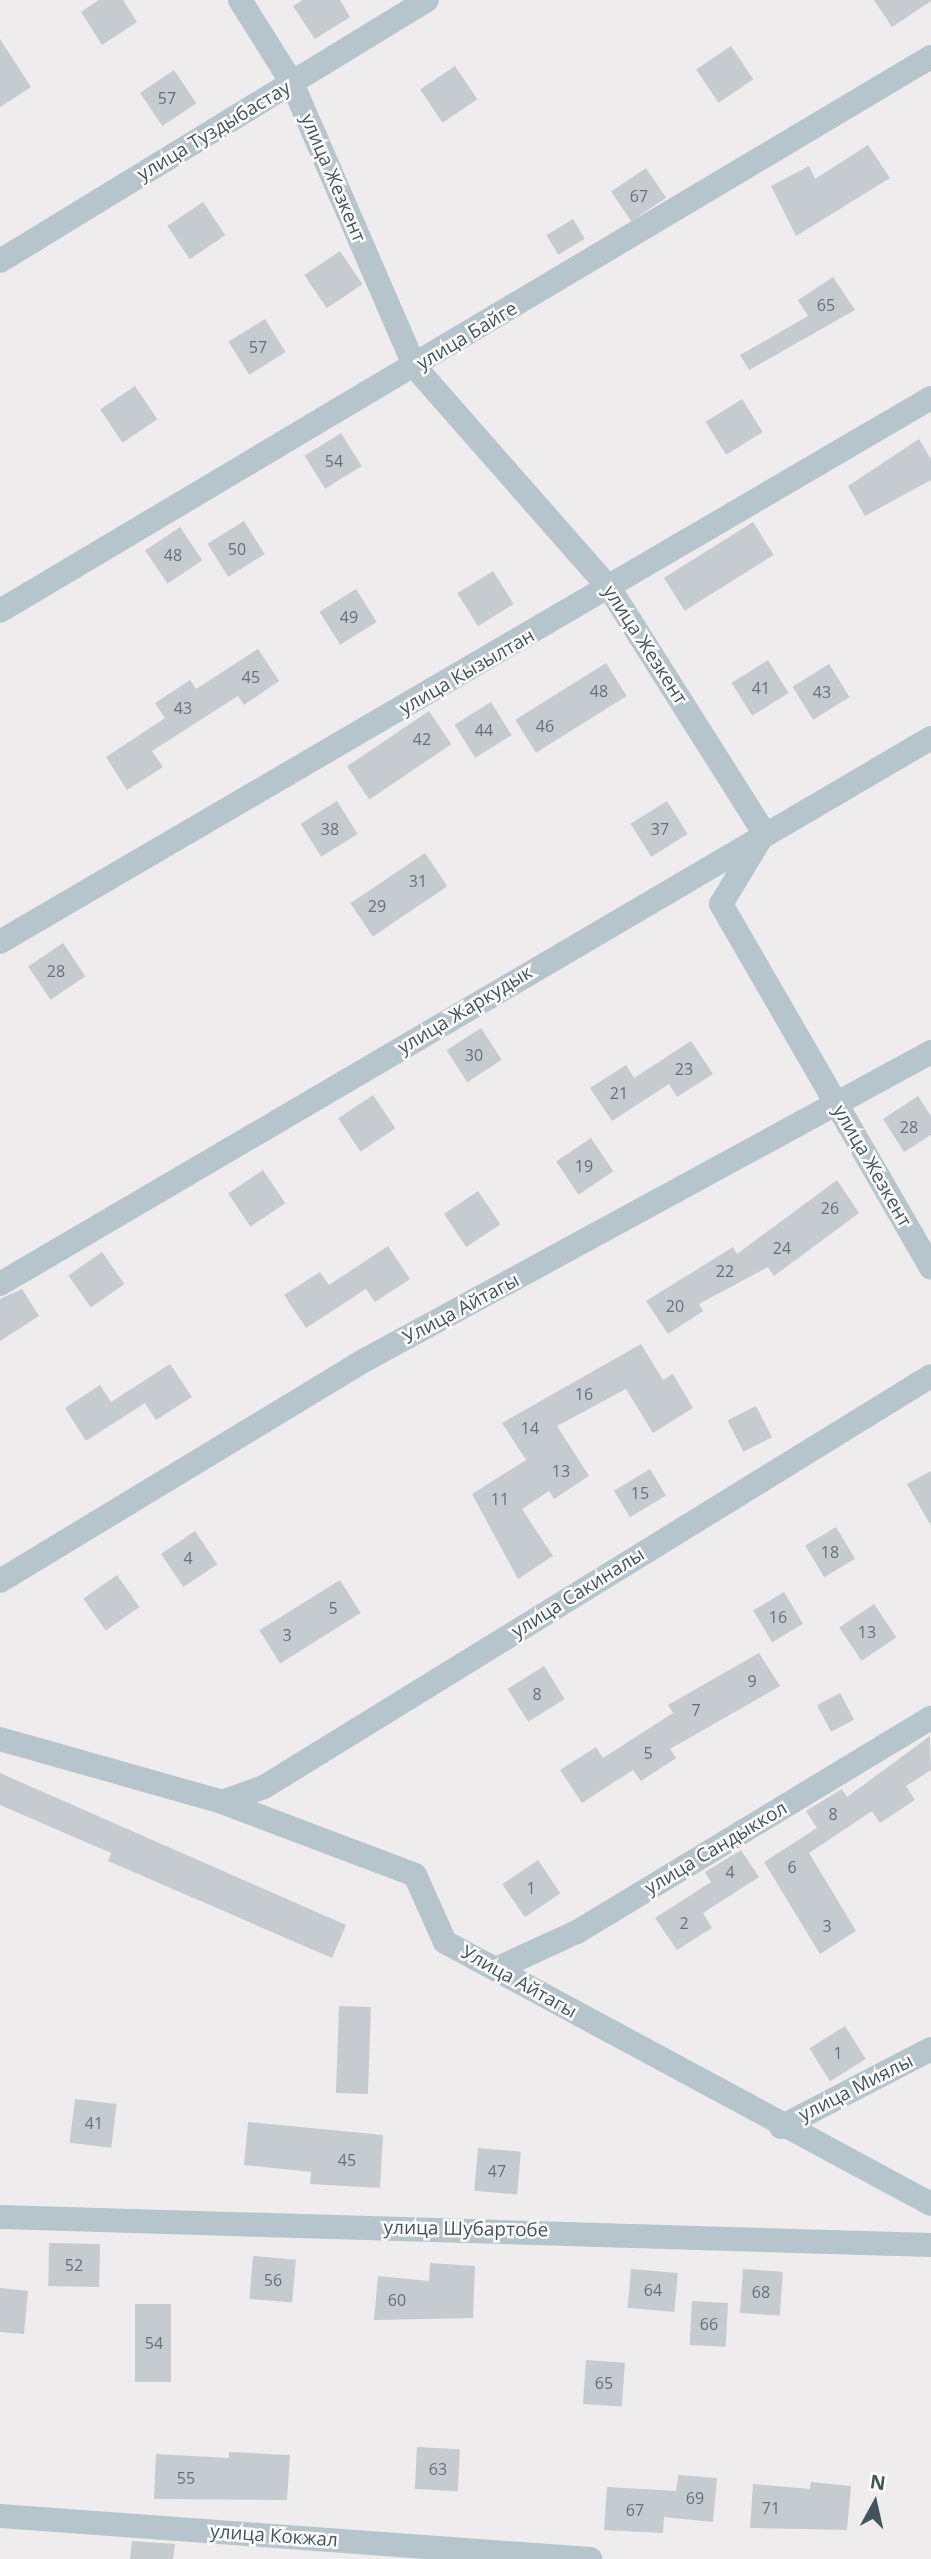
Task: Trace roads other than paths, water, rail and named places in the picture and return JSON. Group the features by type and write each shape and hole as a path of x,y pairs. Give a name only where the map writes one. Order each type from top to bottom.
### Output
{"street":[{"name":"улица Жезкент","path":"240,0 292,83 415,367 610,589 764,834 721,904 931,1268"},
{"name":"улица Туздыбастау","path":"0,261 427,0"},
{"name":"улица Байге","path":"0,611 415,367 931,57"},
{"name":"улица Кызылтан","path":"0,942 610,589 931,398"},
{"name":"улица Жаркудык","path":"0,1284 931,738"},
{"name":"Улица Айтагы","path":"0,1581 368,1359 837,1106 931,1052"},
{"name":"улица Сакиналы","path":"222,1802 264,1787 931,1376"},
{"name":"улица Сандыккол","path":"496,1969 577,1932 931,1718"},
{"name":"Улица Айтагы","path":"0,1739 222,1802 415,1875 445,1942 781,2127 931,2204"},
{"name":"улица Миялы","path":"781,2127 931,2049"},
{"name":"улица Шубартобе","path":"0,2217 931,2245"},
{"name":"улица Кокжал","path":"0,2516 590,2559"}]}
